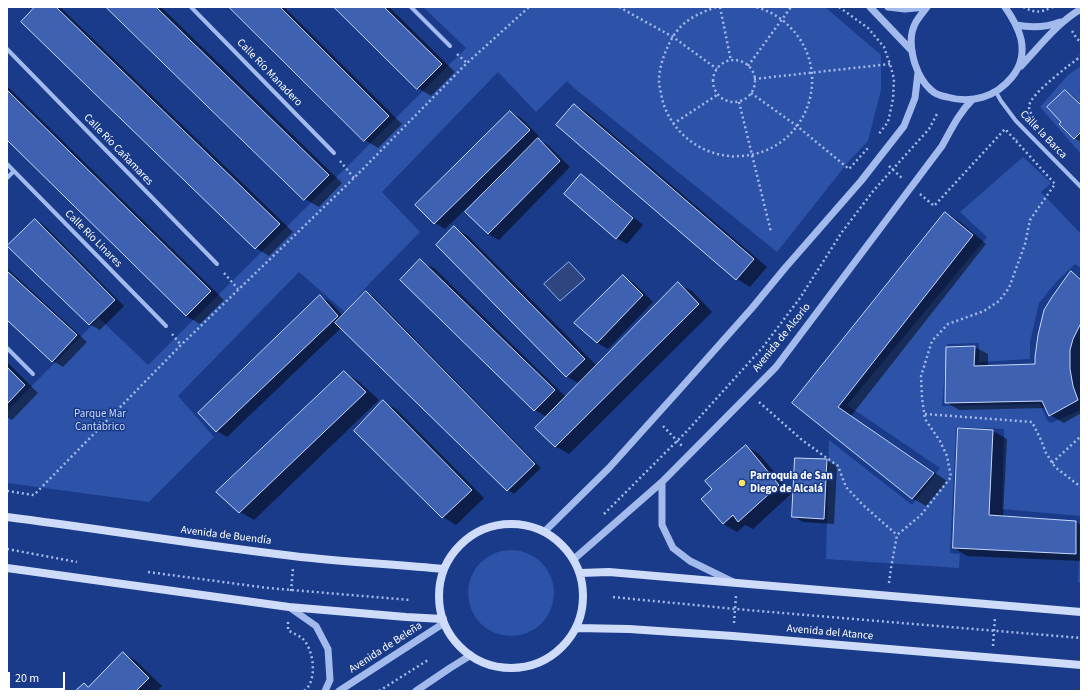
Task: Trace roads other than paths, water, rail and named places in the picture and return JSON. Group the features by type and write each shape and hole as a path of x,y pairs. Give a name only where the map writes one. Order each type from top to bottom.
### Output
{"main road":[{"name":"Avenida de Buendía","path":"7,517 294,556 444,569"},
{"path":"520,524 545,531 562,543 574,559 580,573 584,601 576,628 558,651 533,664 512,668 490,664 471,655 455,641 444,621 439,594 444,569 463,542 493,525 520,524"},
{"path":"7,568 289,607 444,621"},
{"path":"580,573 609,572 1081,612"},
{"name":"Avenida del Atance","path":"576,628 630,629 733,636 1081,665"}],"street":[{"name":"Calle Río Manadero","path":"191,7 334,153"},
{"path":"411,7 450,46"},
{"path":"870,7 912,51"},
{"path":"888,7 905,9 926,7"},
{"path":"926,7 913,29 912,51 918,73 930,90 940,96 956,100 972,100 996,92 1008,82 1018,69 1064,21 1081,9"},
{"path":"1005,7 1016,24 1021,40 1021,60 1018,69"},
{"path":"1016,24 1034,28 1045,27 1064,21"},
{"name":"Calle Río Cañamares","path":"7,49 217,264"},
{"path":"545,531 609,468 752,308 861,181 904,126 915,98 918,73"},
{"name":"Calle la Barca","path":"996,92 1016,121 1081,187"},
{"name":"Avenida de Alcorlo","path":"574,559 662,482 776,367 912,187 942,146 965,107 972,100"},
{"name":"Calle Río Linares","path":"7,164 166,326"},
{"path":"7,178 14,171"},
{"path":"7,348 33,374"},
{"path":"662,482 662,525 673,548 690,561 737,583"},
{"path":"289,607 316,626 328,649 330,680 325,691"},
{"name":"Avenida de Beleña","path":"339,691 444,621"},
{"path":"416,691 471,655"}],"place":[{"name":"Parroquia de San Diego de Alcalá","path":"742,483"}],"park label":[{"name":"Parque Mar Cantábrico","path":"100,421"}]}
